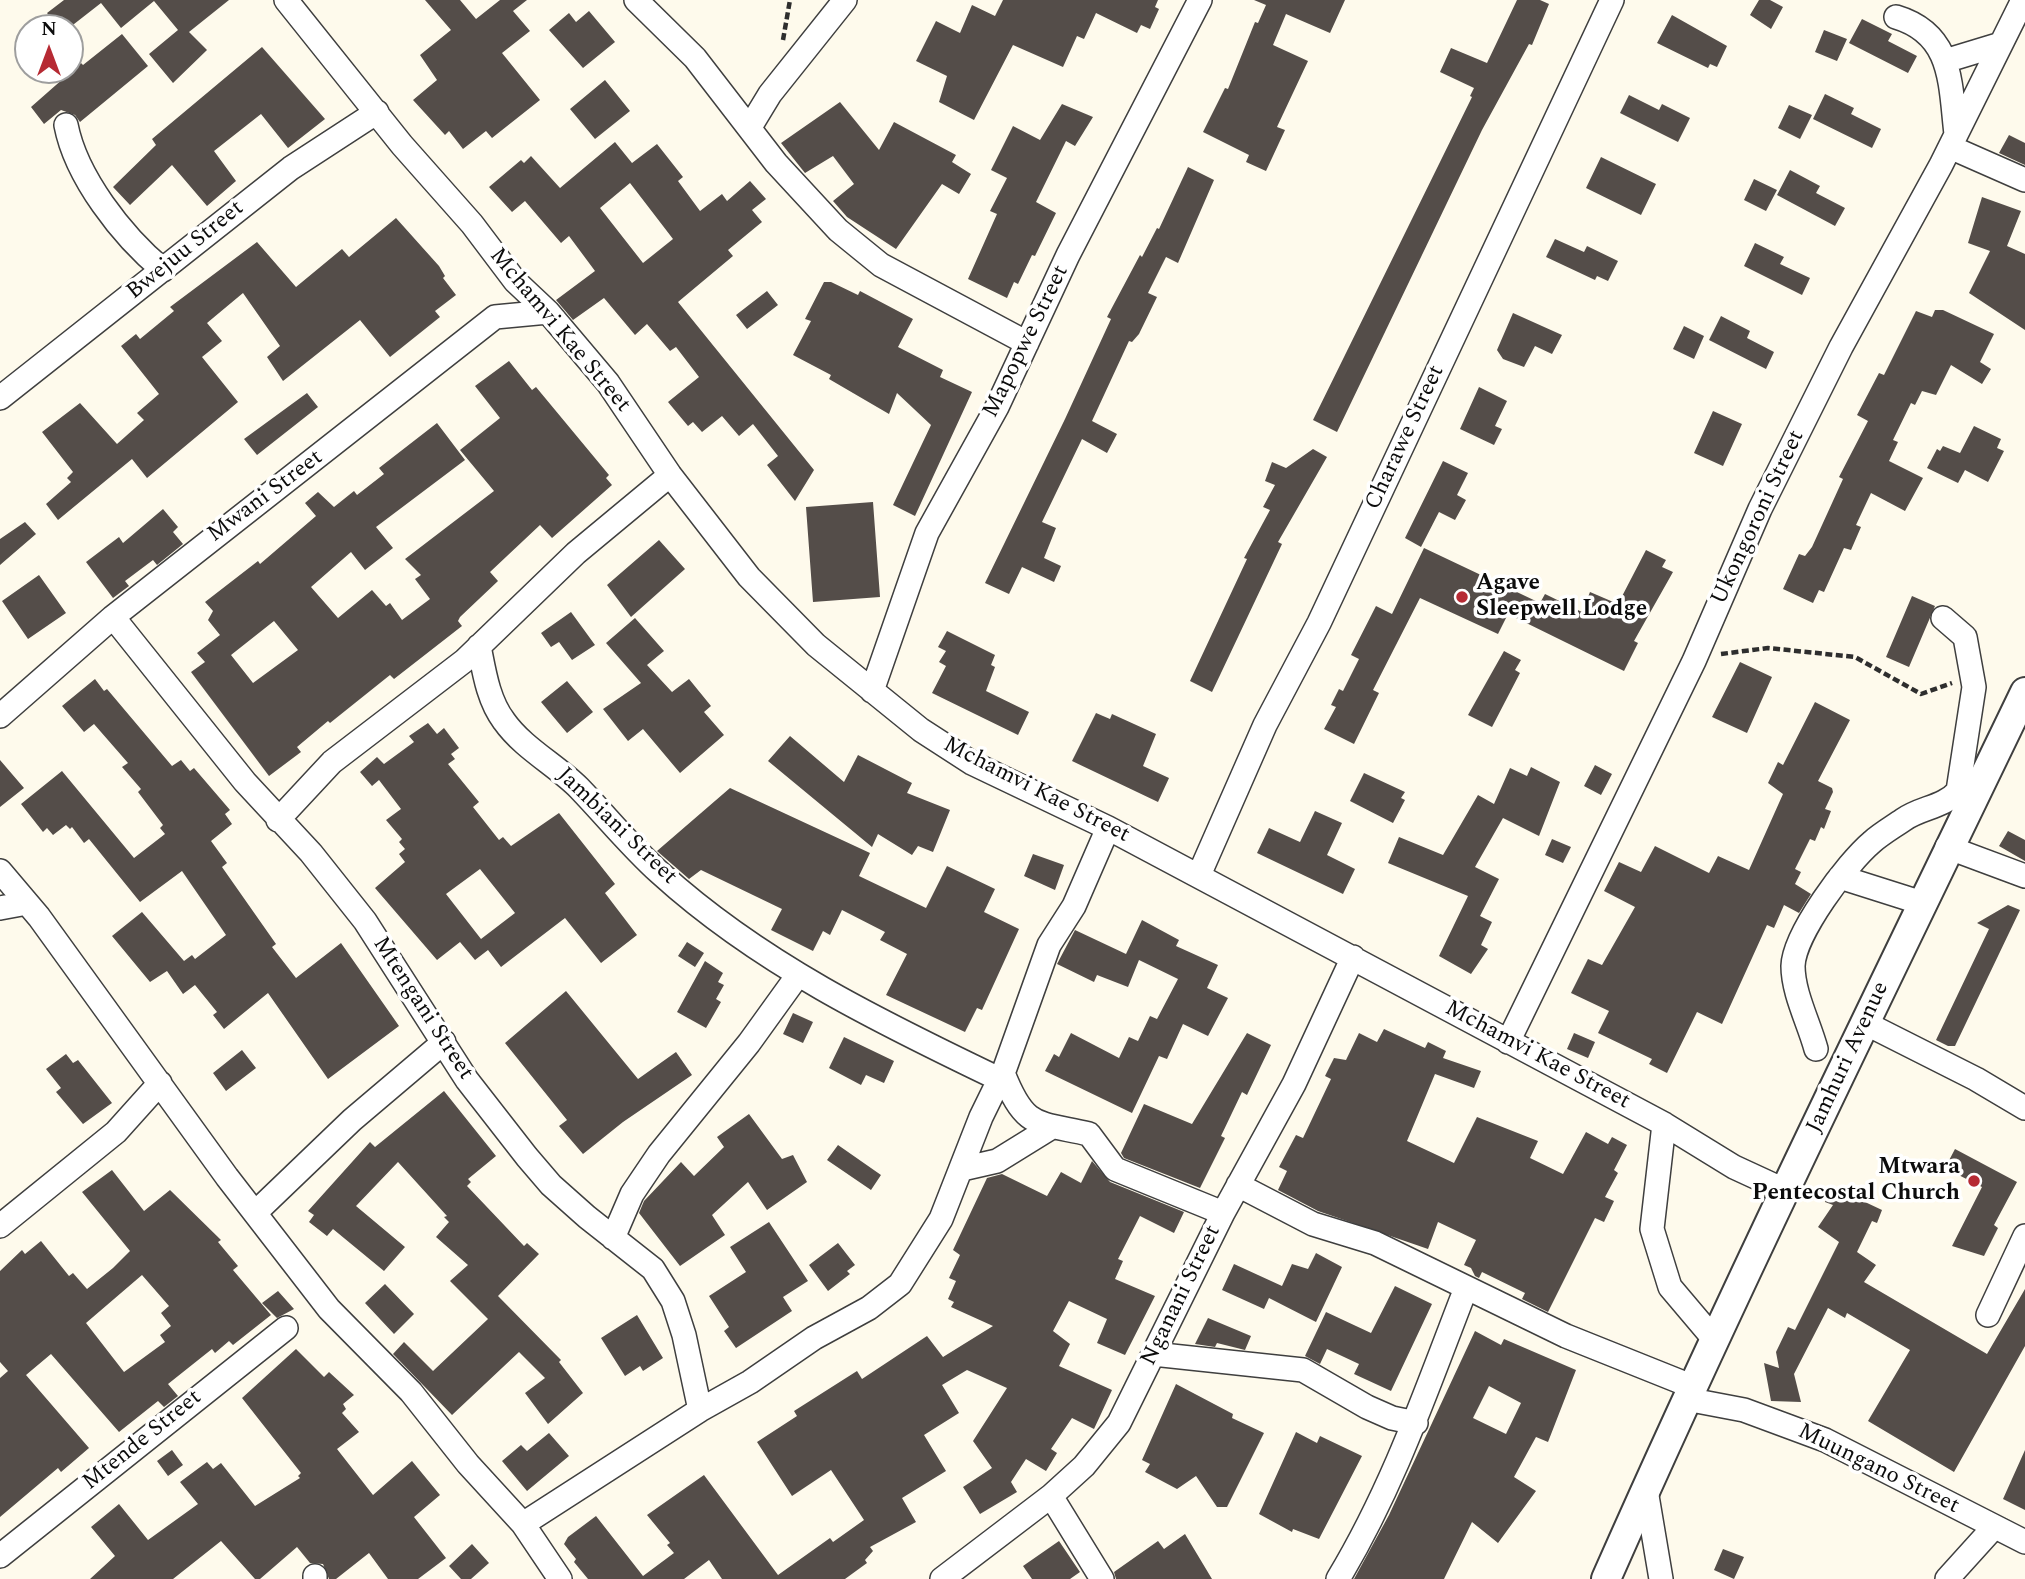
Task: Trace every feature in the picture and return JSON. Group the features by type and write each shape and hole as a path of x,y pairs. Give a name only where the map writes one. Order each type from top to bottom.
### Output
{"street":[{"name":"Mchamvi Kae Street","path":"286,0 472,224 515,282 548,313 608,383 670,475 749,577 816,645 920,730 972,763 1199,875 1664,1124 1734,1167 1786,1191"},
{"path":"636,0 695,58 776,163 838,230 881,265 1027,343"},
{"path":"750,127 770,94 845,0"},
{"name":"Mapopwe Street","path":"872,691 927,533 998,407 1068,255 1200,0"},
{"name":"Charawe Street","path":"1199,875 1265,725 1319,623 1612,0"},
{"name":"Ukongoroni Street","path":"1508,1042 1694,661 1760,509 1841,347 1953,140 2023,0"},
{"path":"1896,17 1916,23 1929,33 1945,61 1953,140 2025,180"},
{"path":"1945,61 2001,44"},
{"name":"Bwejuu Street","path":"0,398 291,168 377,112"},
{"path":"66,125 77,160 94,190 141,249 163,270"},
{"name":"Mwani Street","path":"0,716 113,617 495,317 548,313"},
{"path":"278,820 332,762 413,702 479,646 576,553 670,475"},
{"name":"Mtengani Street","path":"113,617 278,820 311,853 365,921 467,1080 543,1176 613,1238 653,1269 673,1301 684,1335 700,1410"},
{"path":"1816,1049 1796,986 1793,965 1815,913 1840,877 1871,842 1908,816 1946,803 1958,791 1973,696 1969,646 1958,630 1943,618"},
{"name":"Jambiani Street","path":"479,646 487,684 503,721 566,775 659,872 729,927 798,975 866,1014 1001,1076"},
{"name":"Jamhuri Avenue","path":"1606,1579 1688,1392 1786,1191 1947,847 2025,692"},
{"path":"523,1524 700,1410 750,1382 814,1338 869,1308 900,1284 941,1219 981,1117 1001,1076 1049,945 1074,906 1108,828"},
{"path":"1947,847 2025,876"},
{"path":"0,871 27,903 329,1309 411,1392 468,1464 523,1524 560,1579"},
{"path":"1840,877 1922,903"},
{"path":"0,908 27,903"},
{"name":"Nganani Street","path":"942,1579 1051,1496 1084,1465 1119,1423 1223,1213 1294,1084 1353,957"},
{"path":"613,1238 632,1194 659,1154 769,1017 798,975"},
{"path":"1865,1023 1976,1079 2025,1108"},
{"path":"255,1213 352,1120 444,1042"},
{"path":"1001,1076 1025,1114 1036,1123 1089,1134 1115,1169 1223,1213"},
{"path":"0,1226 116,1132 160,1083"},
{"path":"1664,1124 1652,1229 1670,1287 1714,1339"},
{"path":"962,1169 997,1161 1052,1127"},
{"name":"Muungano Street","path":"1238,1185 1313,1224 1375,1243 1688,1392 1825,1440 2025,1542"},
{"path":"1988,1315 2025,1236"},
{"path":"1338,1579 1371,1525 1416,1423 1466,1288"},
{"name":"Mtende Street","path":"0,1556 286,1328"},
{"path":"1153,1354 1303,1370 1367,1407 1392,1418 1416,1423"},
{"path":"1646,1490 1661,1579"},
{"path":"1051,1496 1102,1579"},
{"path":"1947,1579 1994,1527"}],"path":[{"path":"1694,661 1729,652 1768,648 1814,651 1855,657 1921,694 1954,683 1973,696"}],"building":[{"path":"64,0 229,0 189,32 207,50 173,83 149,54 178,30 154,1 121,28 101,3 84,16 84,14 47,13"},
{"path":"425,0 460,0 476,19 500,0 527,0 513,11 530,31 502,53 540,100 492,138 486,131 463,149 449,131 445,135 413,100 437,80 420,55 451,30"},
{"path":"1003,0 1158,0 1155,7 1159,9 1150,29 1141,25 1137,33 1096,13 1084,39 1077,36 1063,67 1013,45 974,120 939,102 947,76 916,61 936,21 960,33 972,5 995,16"},
{"path":"1254,0 1345,0 1330,33 1286,14 1273,45 1308,61 1277,127 1285,130 1266,171 1246,162 1249,155 1203,132 1225,88 1228,89 1255,22 1258,23 1266,5"},
{"path":"1517,0 1540,0 1549,4 1532,45 1529,44 1482,130 1337,432 1313,420 1472,97 1470,96 1474,88 1440,72 1451,48 1487,63"},
{"path":"1759,0 1770,0 1783,7 1771,29 1750,15"},
{"path":"589,11 615,42 583,68 549,30 569,13 576,22"},
{"path":"1672,15 1727,46 1717,67 1710,64 1708,68 1657,43"},
{"path":"1862,19 1892,34 1888,41 1917,56 1908,73 1849,43"},
{"path":"1824,30 1847,39 1837,61 1815,52"},
{"path":"122,34 148,66 80,122 75,115 61,110 44,124 31,107 57,84 84,84 84,64"},
{"path":"262,47 325,119 288,148 261,114 214,151 236,181 207,206 172,165 130,205 113,187 156,145 152,139"},
{"path":"605,80 630,111 595,139 570,109"},
{"path":"1825,94 1854,108 1851,114 1881,129 1872,148 1813,119"},
{"path":"1629,95 1659,110 1662,104 1690,118 1678,142 1620,113"},
{"path":"840,102 879,150 894,122 956,155 952,162 971,174 959,194 942,184 896,249 847,217 833,201 854,184 833,156 805,173 781,143"},
{"path":"1062,104 1093,117 1075,146 1066,141 1036,202 1056,213 1035,256 1032,255 1018,284 1014,282 1007,298 968,279 997,214 990,211 1007,178 991,170 1013,126 1040,140"},
{"path":"1789,105 1812,115 1800,139 1778,128"},
{"path":"2009,135 2025,143 2025,165 1999,153"},
{"path":"615,142 632,163 657,144 683,177 678,181 700,211 722,194 727,201 750,181 766,199 752,210 762,222 728,250 733,256 678,302 814,470 795,501 767,465 778,456 753,424 739,436 722,416 702,432 693,422 688,426 668,402 699,377 676,347 670,351 647,324 635,335 604,298 573,320 556,300 595,271 569,236 561,243 525,201 512,212 489,187 521,160 524,163 531,156 560,188","holes":["630,183 673,239 643,263 600,208"]},
{"path":"1601,157 1656,184 1641,215 1586,188"},
{"path":"1188,167 1214,180 1178,263 1166,257 1148,293 1157,297 1139,334 1132,342 1129,341 1092,421 1117,434 1107,453 1082,439 1042,522 1056,528 1044,558 1061,566 1054,582 1022,567 1009,594 985,583 1111,319 1107,317 1140,255 1142,257 1157,228 1159,229"},
{"path":"1790,170 1820,186 1816,193 1845,208 1835,226 1777,195"},
{"path":"1754,179 1777,190 1766,211 1744,200"},
{"path":"1982,197 2021,211 2007,246 2025,254 2025,330 1969,293 1990,251 1968,243"},
{"path":"396,218 439,266 445,276 443,278 456,295 435,311 440,317 390,357 360,320 283,381 267,357 280,346 243,293 207,323 222,341 202,357 238,402 147,478 132,459 58,520 46,504 71,482 67,478 73,472 42,432 80,403 117,444 144,420 137,413 159,394 121,346 136,334 140,339 174,311 170,307 257,242 296,287 342,249 349,257"},
{"path":"1555,239 1584,252 1587,246 1618,261 1608,281 1597,276 1595,280 1546,257"},
{"path":"1755,243 1784,257 1780,264 1810,278 1802,295 1744,266"},
{"path":"824,282 831,282 858,295 860,291 913,319 898,347 943,370 940,377 972,392 915,516 893,505 931,425 897,393 889,414 829,379 831,375 793,355 811,321 805,319"},
{"path":"767,291 778,305 747,329 736,315"},
{"path":"1935,310 1943,310 1994,334 1980,362 1991,369 1982,384 1951,365 1936,395 1922,391 1915,405 1911,403 1893,440 1898,442 1889,461 1923,478 1905,511 1871,493 1856,525 1861,527 1851,550 1844,548 1824,592 1819,590 1813,603 1783,589 1799,554 1805,556 1812,547 1843,479 1839,477 1868,421 1857,415 1879,373 1884,375 1916,311 1932,317"},
{"path":"1513,313 1562,335 1552,354 1535,346 1524,367 1503,359 1497,350"},
{"path":"1721,316 1750,331 1747,338 1774,352 1766,369 1709,340"},
{"path":"1684,326 1704,336 1694,359 1673,349"},
{"path":"509,361 532,390 536,387 609,475 606,478 612,485 552,538 540,525 490,572 498,581 460,617 458,621 462,626 394,679 390,675 330,723 328,721 297,747 301,752 269,776 191,672 205,662 197,653 220,635 208,620 213,611 205,602 258,561 260,564 316,516 305,503 318,492 334,507 354,491 357,495 384,474 379,468 437,423 465,460 376,527 393,548 365,570 351,552 311,587 338,618 372,590 386,606 390,603 402,620 430,599 415,579 421,575 405,559 494,491 460,450 500,418 475,386","holes":["274,621 298,650 253,683 231,655"]},
{"path":"1479,387 1507,401 1495,426 1502,429 1494,445 1460,429"},
{"path":"307,393 318,407 257,455 244,439"},
{"path":"1713,411 1742,424 1723,466 1694,453"},
{"path":"1974,426 2001,439 1997,448 2004,451 1988,482 1965,470 1958,483 1927,468 1937,449 1940,451 1943,446 1960,453"},
{"path":"1313,449 1327,457 1278,542 1282,544 1212,692 1190,681 1247,559 1244,558 1270,510 1263,507 1275,485 1265,481 1272,462 1286,468"},
{"path":"1443,461 1468,473 1457,495 1466,500 1455,520 1439,512 1421,547 1405,538"},
{"path":"873,502 880,597 813,602 806,507"},
{"path":"163,509 178,527 173,532 183,544 157,565 153,560 125,581 129,586 113,598 86,562 119,537 123,543"},
{"path":"25,522 36,534 0,565 0,539"},
{"path":"659,540 685,569 631,617 607,585"},
{"path":"1424,548 1540,603 1545,594 1582,612 1590,592 1618,604 1646,550 1666,560 1662,567 1673,572 1634,641 1638,643 1624,671 1508,614 1498,634 1420,598 1373,690 1379,693 1354,744 1324,729 1336,707 1331,705 1339,689 1343,691 1359,659 1351,655 1376,606 1392,614"},
{"path":"39,575 66,613 28,639 2,601"},
{"path":"1912,596 1935,606 1909,667 1886,657"},
{"path":"571,612 595,645 572,660 559,642 551,647 541,633"},
{"path":"635,618 664,651 647,665 672,692 689,679 711,706 704,712 724,735 680,773 643,729 628,741 603,709 641,683 606,643"},
{"path":"947,631 995,655 991,665 995,667 986,691 1029,712 1018,735 932,693 946,666 939,662 946,651 938,647"},
{"path":"1504,651 1521,660 1515,670 1520,673 1492,727 1468,715"},
{"path":"1740,662 1772,677 1747,733 1712,717"},
{"path":"95,679 104,691 107,689 172,766 181,760 190,771 194,768 230,810 225,814 232,824 211,841 227,863 222,867 276,944 272,947 296,978 341,943 399,1026 328,1079 268,993 224,1029 213,1015 217,1012 195,985 183,994 167,971 150,982 112,936 142,912 184,961 192,955 195,959 226,935 182,871 140,902 89,839 84,843 72,827 70,829 66,825 53,835 47,828 43,832 21,804 62,771 134,858 165,834 160,828 163,825 138,792 141,789 122,767 128,763 94,724 84,732 62,706"},
{"path":"567,681 593,712 567,733 541,702"},
{"path":"1815,702 1850,720 1818,781 1832,788 1833,792 1825,809 1831,811 1824,829 1821,827 1815,841 1810,839 1795,869 1801,872 1795,884 1811,894 1799,913 1784,905 1774,928 1767,925 1722,1024 1697,1012 1667,1073 1649,1064 1652,1059 1598,1033 1609,1011 1571,993 1588,959 1602,965 1635,907 1604,891 1619,862 1641,872 1655,846 1709,873 1718,856 1749,870 1783,794 1768,783 1778,762 1783,765"},
{"path":"1096,713 1110,719 1112,714 1156,734 1143,766 1169,778 1158,802 1072,761"},
{"path":"428,723 437,734 444,728 459,748 451,754 455,759 448,764 479,802 473,807 499,840 503,837 511,846 559,813 615,884 605,893 637,935 601,963 565,918 501,967 488,950 475,960 460,942 437,960 375,888 405,862 399,854 405,849 399,842 402,839 386,820 401,809 379,780 372,786 360,772 377,757 384,764 414,742 409,736","holes":["480,869 515,913 481,939 446,894"]},
{"path":"790,736 844,782 858,755 912,783 907,793 950,810 933,852 918,846 912,855 878,834 872,847 768,761"},
{"path":"0,760 24,788 0,807"},
{"path":"1595,765 1612,774 1601,795 1584,786"},
{"path":"1531,767 1560,782 1539,836 1503,818 1475,867 1499,879 1480,916 1492,922 1481,945 1488,949 1471,974 1439,956 1468,896 1388,863 1399,837 1443,855 1478,795 1494,804 1510,768 1527,776"},
{"path":"1364,773 1405,792 1401,798 1405,800 1393,823 1350,801"},
{"path":"730,788 870,853 859,876 926,908 947,866 995,889 984,912 1019,929 982,1010 977,1008 965,1032 886,995 907,954 880,940 885,932 842,910 830,935 823,931 813,951 771,930 782,909 701,870 689,879 657,851"},
{"path":"1315,811 1342,823 1327,855 1355,869 1343,894 1257,853 1269,828 1300,842"},
{"path":"2008,831 2025,840 2025,861 1999,846"},
{"path":"1552,839 1571,847 1563,863 1545,855"},
{"path":"1033,854 1064,865 1055,890 1024,876"},
{"path":"2008,905 2020,910 1955,1046 1948,1046 1936,1040 1989,929 1977,923"},
{"path":"1142,920 1179,940 1176,946 1218,965 1207,988 1228,998 1208,1036 1183,1024 1167,1059 1159,1056 1132,1113 1045,1071 1054,1054 1059,1057 1071,1033 1119,1058 1129,1037 1138,1041 1150,1016 1157,1019 1178,979 1139,960 1128,987 1097,975 1094,982 1057,964 1075,930 1126,954"},
{"path":"687,942 704,953 695,967 678,956"},
{"path":"705,961 723,973 718,982 724,985 716,999 721,1002 706,1028 677,1012"},
{"path":"566,991 638,1079 676,1052 692,1075 623,1122 583,1154 559,1126 567,1120 505,1043"},
{"path":"793,1013 813,1022 803,1043 783,1034"},
{"path":"1384,1029 1425,1048 1428,1042 1446,1051 1443,1058 1481,1071 1474,1088 1435,1074 1407,1141 1454,1163 1477,1117 1538,1141 1530,1158 1563,1174 1586,1132 1608,1144 1612,1137 1627,1145 1614,1170 1618,1173 1605,1197 1614,1201 1604,1222 1595,1218 1548,1312 1522,1299 1525,1293 1482,1272 1479,1278 1475,1276 1471,1268 1464,1265 1476,1240 1438,1222 1428,1249 1318,1211 1278,1190 1287,1171 1279,1167 1296,1135 1303,1138 1331,1079 1325,1076 1334,1058 1346,1060 1359,1033 1377,1042"},
{"path":"1247,1033 1271,1045 1247,1095 1242,1092 1221,1136 1225,1138 1200,1188 1124,1158 1121,1153 1144,1104 1192,1124"},
{"path":"1574,1033 1595,1042 1588,1058 1567,1049"},
{"path":"844,1037 894,1061 884,1083 866,1075 861,1085 829,1068"},
{"path":"242,1050 256,1068 226,1091 213,1073"},
{"path":"66,1054 73,1063 78,1060 112,1103 83,1124 56,1092 61,1088 46,1069"},
{"path":"444,1091 496,1156 468,1179 471,1182 467,1186 524,1246 527,1243 539,1254 498,1296 561,1360 559,1362 583,1393 548,1424 525,1393 545,1378 519,1352 452,1415 393,1354 404,1342 433,1371 488,1319 450,1281 468,1265 436,1237 449,1222 444,1217 447,1216 398,1162 356,1206 405,1247 384,1271 333,1229 327,1236 309,1222 314,1215 308,1211 370,1142 375,1147"},
{"path":"749,1114 782,1159 793,1155 807,1182 767,1210 748,1182 712,1215 725,1235 680,1266 639,1213 644,1201 681,1162 694,1176 724,1147 717,1137"},
{"path":"838,1145 881,1175 871,1190 827,1160"},
{"path":"1955,1149 2017,1182 1994,1225 1998,1228 1984,1256 1952,1246 1982,1187 1945,1168"},
{"path":"1092,1161 1110,1182 1184,1212 1174,1233 1140,1216 1118,1259 1123,1261 1115,1279 1155,1296 1125,1355 1097,1343 1107,1319 1069,1301 1053,1331 1070,1344 1059,1366 1112,1390 1094,1429 1072,1418 1051,1449 1057,1453 1046,1471 1026,1459 1011,1482 1017,1492 980,1514 963,1487 992,1468 973,1441 1007,1388 967,1370 942,1385 959,1413 924,1435 946,1471 902,1498 916,1522 870,1547 873,1551 865,1560 867,1563 845,1579 722,1579 709,1560 684,1579 588,1579 574,1562 576,1559 564,1544 568,1537 596,1516 643,1576 674,1553 667,1545 670,1543 647,1515 704,1475 778,1575 830,1538 833,1542 864,1520 831,1470 792,1496 757,1442 797,1416 794,1411 857,1371 862,1379 927,1336 943,1357 993,1326 951,1307 954,1302 948,1299 956,1281 949,1278 960,1255 953,1250 987,1178 1002,1174 1047,1196 1061,1172 1081,1183"},
{"path":"112,1170 144,1211 170,1190 221,1240 218,1242 238,1266 233,1270 271,1315 233,1345 229,1341 215,1353 212,1349 168,1384 178,1396 164,1407 158,1401 119,1432 51,1354 26,1375 89,1448 61,1472 58,1468 0,1517 0,1378 8,1371 0,1362 0,1271 22,1250 25,1254 41,1241 69,1276 73,1273 87,1289 130,1251 82,1192","holes":["142,1275 169,1306 161,1313 171,1326 160,1335 165,1342 124,1372 86,1323"]},
{"path":"1831,1186 1882,1210 1877,1223 1872,1221 1857,1252 1876,1265 1864,1282 1987,1354 2025,1289 2025,1346 1954,1472 1868,1421 1910,1350 1847,1313 1845,1318 1828,1308 1794,1374 1801,1402 1771,1401 1764,1363 1779,1368 1776,1352 1788,1327 1795,1330 1839,1242 1818,1227 1833,1205 1825,1202"},
{"path":"769,1222 808,1281 783,1297 792,1311 736,1348 724,1331 729,1327 709,1296 746,1272 730,1247"},
{"path":"838,1243 855,1265 847,1271 850,1274 828,1291 809,1265"},
{"path":"1316,1253 1342,1267 1316,1322 1269,1298 1264,1309 1222,1290 1234,1264 1282,1286 1292,1264 1308,1269"},
{"path":"385,1284 414,1314 394,1334 365,1303"},
{"path":"1395,1286 1432,1304 1391,1391 1354,1374 1359,1364 1327,1349 1320,1364 1305,1356 1326,1312 1371,1333"},
{"path":"278,1291 294,1309 277,1318 262,1303"},
{"path":"637,1315 663,1358 643,1371 640,1366 625,1376 601,1338"},
{"path":"1208,1318 1251,1336 1245,1350 1217,1343 1215,1347 1195,1344"},
{"path":"1475,1331 1501,1345 1504,1339 1576,1370 1548,1442 1536,1437 1514,1477 1536,1491 1498,1543 1472,1522 1444,1579 1354,1579 1389,1515","holes":["1489,1386 1521,1403 1506,1434 1473,1418"]},
{"path":"296,1349 324,1377 329,1372 354,1395 343,1404 346,1409 342,1413 359,1432 337,1449 373,1495 412,1461 440,1495 414,1517 446,1558 418,1579 388,1579 369,1553 336,1579 329,1579 323,1564 310,1563 297,1547 260,1579 255,1579 221,1541 173,1579 90,1579 115,1556 91,1527 119,1504 148,1540 198,1504 180,1482 207,1462 213,1469 221,1463 255,1506 300,1478 298,1476 301,1473 242,1398"},
{"path":"1176,1384 1233,1414 1232,1418 1264,1433 1227,1507 1217,1507 1196,1476 1177,1489 1145,1472 1150,1464 1142,1460"},
{"path":"1296,1432 1317,1443 1320,1436 1362,1456 1319,1539 1293,1529 1292,1532 1259,1514"},
{"path":"549,1433 569,1456 527,1491 502,1461 521,1445 527,1451"},
{"path":"172,1450 183,1465 168,1476 157,1461"},
{"path":"2025,1450 2025,1510 2003,1499"},
{"path":"1185,1534 1212,1579 1116,1579 1114,1572 1158,1541 1164,1549"},
{"path":"1059,1541 1080,1572 1070,1579 1032,1579 1023,1566"},
{"path":"472,1544 489,1563 471,1579 461,1579 449,1566"},
{"path":"1723,1549 1744,1557 1734,1579 1714,1570"}],"place":[{"name":"Agave Sleepwell Lodge","path":"1462,597"},
{"name":"Mtwara Pentecostal Church","path":"1974,1181"}]}
